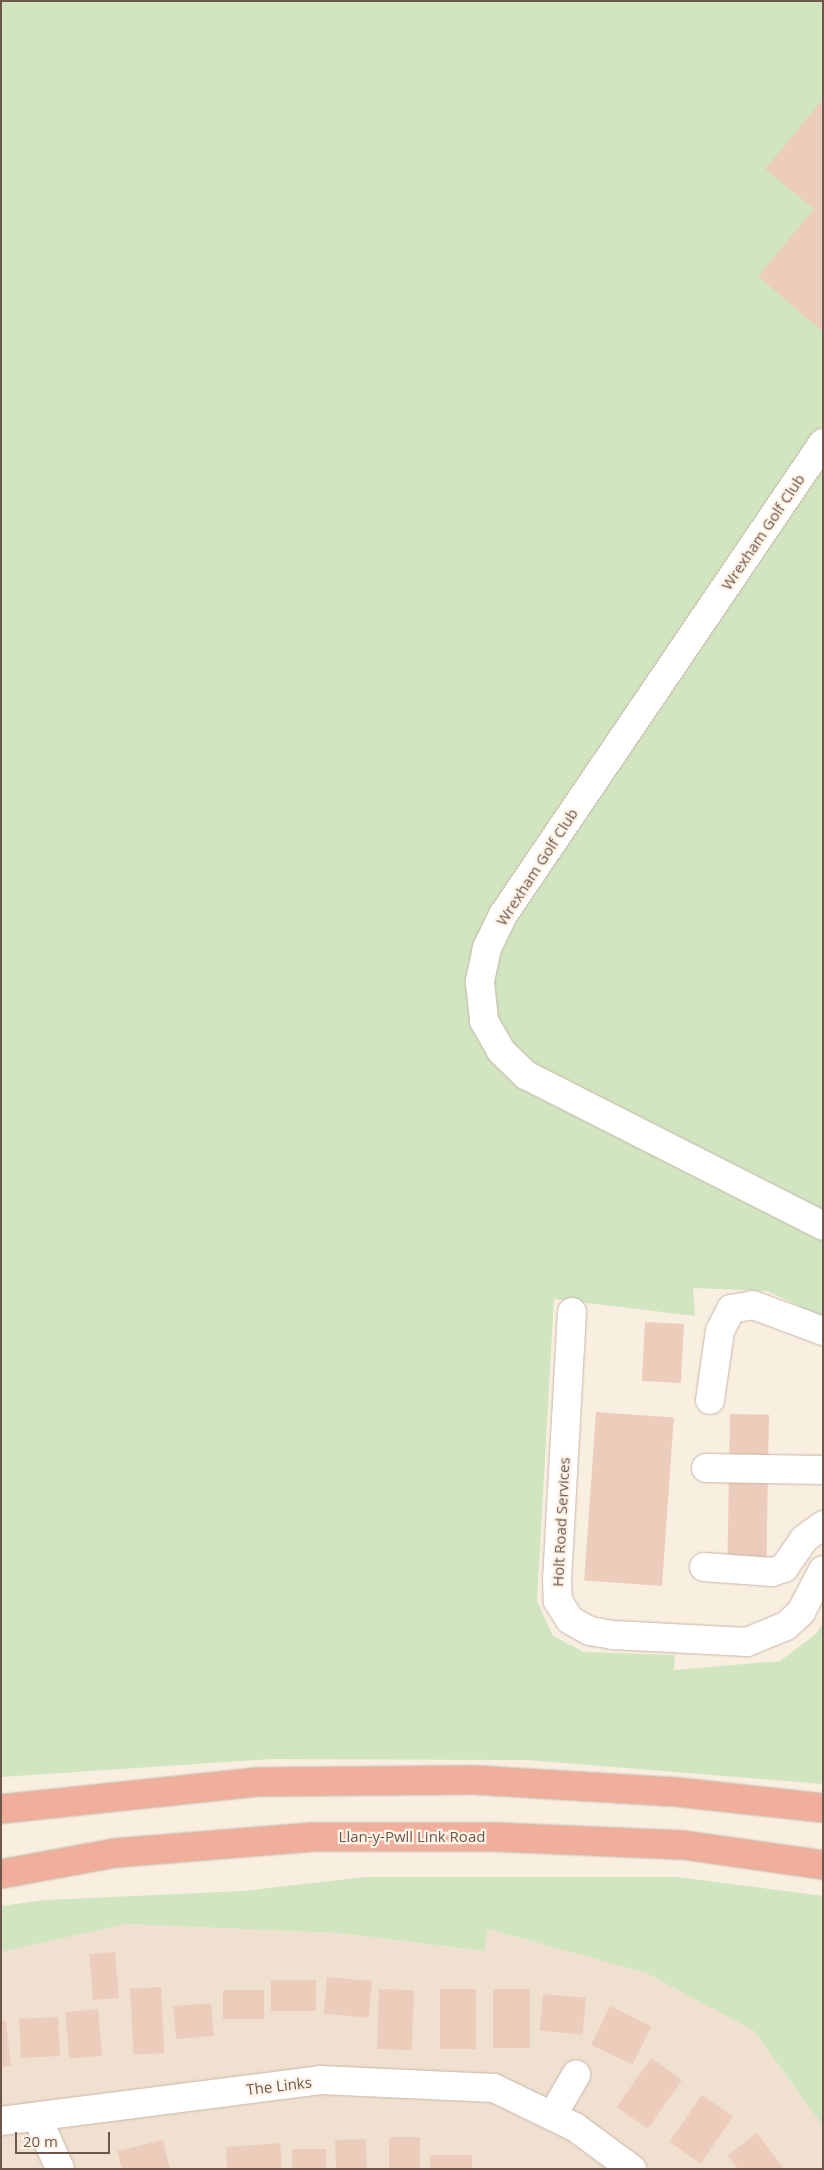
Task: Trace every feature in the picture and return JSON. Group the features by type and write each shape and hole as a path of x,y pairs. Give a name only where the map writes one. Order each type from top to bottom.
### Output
{"highway":[{"path":"1,1809 257,1782 474,1780 676,1792 823,1808"},
{"name":"Llan-y-Pwll Link Road","path":"1,1874 115,1853 313,1836 493,1837 683,1846 823,1865"}],"street":[{"name":"Wrexham Golf Club","path":"823,444 503,915 487,948 480,982 484,1021 501,1051 526,1075 823,1226"},
{"path":"710,1400 720,1331 731,1309 753,1305 823,1331"},
{"name":"Holt Road Services","path":"572,1312 557,1578 558,1601 570,1620 590,1631 612,1635 747,1642 786,1626 801,1612 823,1570"},
{"path":"706,1468 823,1470"},
{"path":"704,1567 772,1572 784,1568 804,1539 823,1525"},
{"path":"552,2116 576,2075"},
{"name":"The Links","path":"1,2121 320,2080 494,2088 575,2127 632,2169"},
{"path":"37,2116 60,2169"}],"shaded area":[{"path":"126,1924 339,1933 483,1951 488,1929 646,1973 754,2031 823,2126 823,2169 1,2169 1,1952"}],"green space":[{"path":"1,1 823,1 823,1317 767,1291 693,1288 695,1316 554,1299 537,1601 553,1636 584,1652 675,1655 674,1670 780,1661 817,1633 823,1622 823,1784 527,1760 272,1759 1,1777"},
{"path":"365,1877 678,1877 823,1896 823,2126 754,2031 646,1973 488,1929 484,1951 339,1933 126,1924 1,1952 1,1906 45,1900 243,1891"}],"building":[{"path":"823,99 823,332 758,276 814,209 765,169"},
{"path":"645,1322 684,1324 681,1383 642,1381"},
{"path":"596,1412 674,1417 662,1586 584,1581"},
{"path":"730,1414 769,1415 766,1578 727,1577"},
{"path":"115,1952 119,1998 93,2000 89,1954"},
{"path":"327,1977 372,1981 369,2018 324,2014"},
{"path":"271,1980 316,1980 316,2011 271,2011"},
{"path":"161,1987 164,2053 133,2055 130,1989"},
{"path":"379,1989 414,1990 412,2050 377,2049"},
{"path":"440,1989 476,1989 476,2049 440,2049"},
{"path":"493,1989 530,1989 530,2048 493,2048"},
{"path":"223,1990 264,1990 264,2019 223,2019"},
{"path":"543,1994 586,1998 583,2035 540,2031"},
{"path":"211,2003 214,2036 176,2039 173,2006"},
{"path":"610,2006 651,2026 632,2065 591,2045"},
{"path":"98,2009 102,2056 69,2059 65,2012"},
{"path":"58,2017 60,2056 21,2058 19,2019"},
{"path":"1,2021 6,2021 11,2066 1,2067"},
{"path":"651,2058 682,2080 648,2129 617,2107"},
{"path":"702,2095 733,2117 700,2163 669,2142"},
{"path":"757,2133 783,2167 780,2169 738,2169 728,2155"},
{"path":"389,2137 420,2137 420,2169 389,2169"},
{"path":"366,2139 367,2169 336,2169 335,2140"},
{"path":"163,2140 170,2169 122,2169 117,2151"},
{"path":"280,2143 282,2169 227,2169 226,2147"},
{"path":"292,2149 326,2149 326,2169 292,2169"},
{"path":"430,2155 472,2155 472,2169 430,2169"}]}
